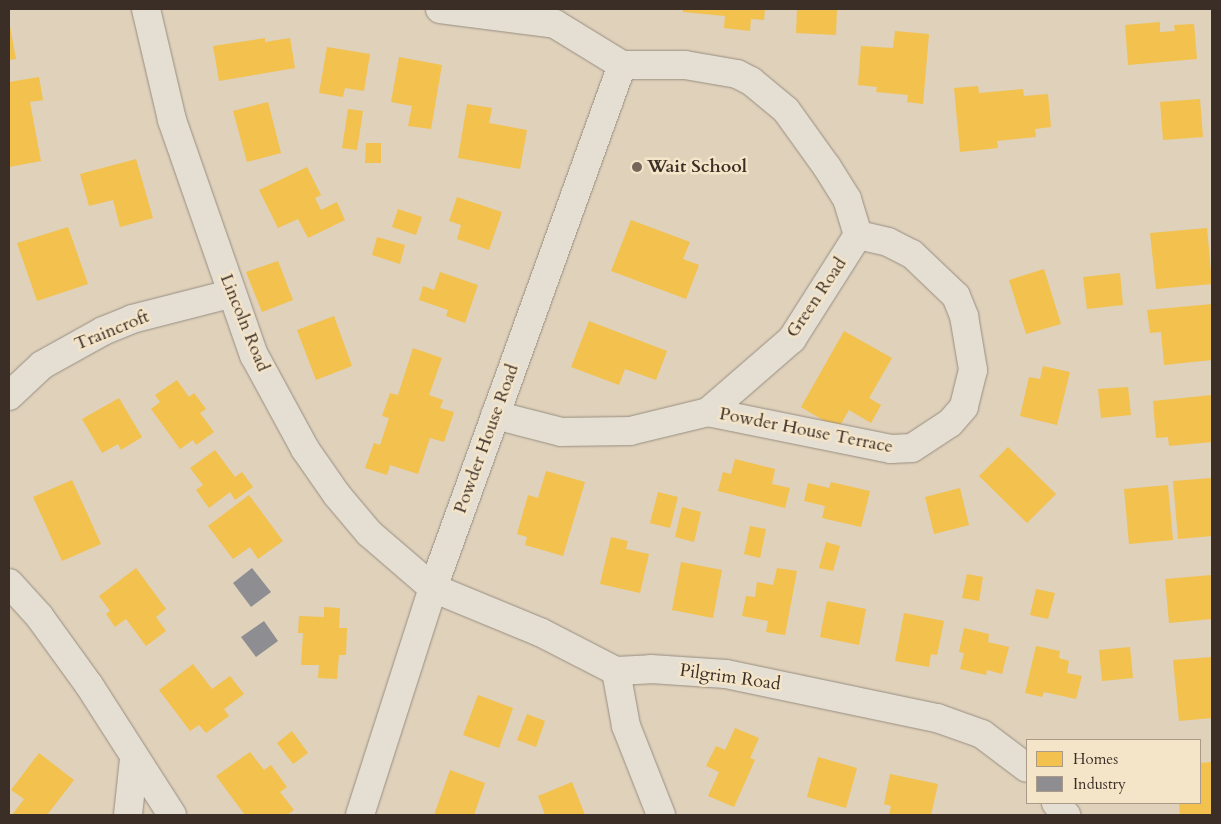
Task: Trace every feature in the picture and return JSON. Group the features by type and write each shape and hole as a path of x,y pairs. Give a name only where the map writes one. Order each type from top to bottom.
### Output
{"street":[{"name":"Lincoln Road","path":"146,9 172,120 230,294 254,356 305,449 369,533 432,588"},
{"path":"440,9 555,24 622,65 686,65 737,74 751,80 786,110 827,167 847,199 858,235"},
{"name":"Powder House Road","path":"360,815 432,588 622,65"},
{"name":"Green Road","path":"495,415 561,432 630,430 708,412 792,339 858,235"},
{"name":"Powder House Terrace","path":"708,412 812,430 891,449 912,448 950,424 964,407 973,370 969,340 956,296 912,254 888,242 858,235"},
{"name":"Traincroft","path":"9,396 42,365 103,331 132,319 230,294"},
{"path":"9,583 39,616 89,685 123,736 134,759 172,815"},
{"path":"432,588 540,632 616,672 629,736 661,815"},
{"name":"Pilgrim Road","path":"616,672 651,669 726,674 937,718 982,734 1026,767"},
{"path":"128,815 134,759"},
{"path":"1057,804 1066,815"}],"building: Homes":[{"path":"683,9 765,9 764,20 751,19 750,31 724,28 725,16 683,12"},
{"path":"797,9 837,9 836,35 796,33"},
{"path":"9,21 16,59 9,60"},
{"path":"1160,22 1160,32 1175,31 1174,25 1194,24 1197,59 1128,65 1125,25"},
{"path":"895,31 929,34 923,104 907,102 908,95 876,92 877,87 858,85 861,46 893,48"},
{"path":"265,38 265,42 290,38 295,68 219,81 213,46"},
{"path":"327,47 370,54 364,91 345,88 343,97 319,93"},
{"path":"399,57 442,65 431,129 408,126 412,106 391,102"},
{"path":"39,77 43,100 30,102 41,161 9,167 9,82"},
{"path":"978,86 979,93 1023,89 1024,96 1048,94 1051,127 1035,129 1036,137 997,141 998,148 960,152 954,88"},
{"path":"1200,99 1203,137 1163,140 1160,102"},
{"path":"268,102 281,153 247,162 233,111"},
{"path":"467,104 492,108 489,123 527,130 520,169 458,158"},
{"path":"348,109 363,111 357,150 342,148"},
{"path":"366,143 381,143 381,163 365,163"},
{"path":"136,159 153,218 120,227 113,200 89,206 80,174"},
{"path":"307,167 321,195 315,198 321,210 337,202 345,220 308,238 298,219 278,228 259,190"},
{"path":"457,197 502,212 489,250 457,239 461,225 449,221"},
{"path":"398,209 422,217 416,235 392,227"},
{"path":"631,220 690,242 683,259 699,265 686,299 611,271"},
{"path":"68,227 88,284 37,301 17,243"},
{"path":"1207,228 1212,284 1156,289 1150,233"},
{"path":"377,237 405,245 400,264 372,255"},
{"path":"278,261 293,300 262,312 246,272"},
{"path":"1044,269 1061,324 1026,334 1009,280"},
{"path":"440,272 478,285 465,323 446,316 448,310 419,300 423,286 434,290"},
{"path":"1120,273 1123,305 1087,309 1083,277"},
{"path":"1212,304 1212,360 1164,365 1161,332 1150,333 1147,310"},
{"path":"334,316 352,366 316,380 297,330"},
{"path":"589,321 667,351 656,380 625,369 619,385 571,367"},
{"path":"844,331 892,358 869,398 881,405 871,423 849,410 838,429 801,407"},
{"path":"413,348 442,358 429,395 443,400 440,408 454,412 444,442 430,438 418,474 390,465 387,475 365,468 374,443 380,445 389,418 382,416 390,393 398,395"},
{"path":"1043,366 1070,372 1057,425 1020,416 1029,377 1040,379"},
{"path":"177,380 189,397 194,393 206,409 200,413 214,432 196,445 193,440 180,449 151,409 160,402 155,395"},
{"path":"1128,387 1131,415 1101,418 1098,389"},
{"path":"1212,395 1212,442 1169,446 1168,437 1156,438 1153,401"},
{"path":"119,398 142,437 121,450 118,444 102,453 82,419"},
{"path":"1008,447 1056,494 1027,523 979,476"},
{"path":"215,450 235,477 242,472 253,487 235,500 230,492 209,508 196,490 203,485 190,468"},
{"path":"735,459 775,469 772,484 790,488 785,508 718,491 723,472 731,474"},
{"path":"546,471 585,482 563,556 525,545 527,537 517,534 528,495 538,498"},
{"path":"1212,478 1212,536 1178,539 1173,481"},
{"path":"72,480 101,544 62,561 33,497"},
{"path":"831,482 870,491 861,527 822,518 825,506 804,501 808,483 829,488"},
{"path":"1168,485 1173,540 1129,544 1124,489"},
{"path":"960,488 969,525 934,534 925,497"},
{"path":"658,492 678,497 670,528 650,523"},
{"path":"249,495 283,541 258,559 250,547 233,559 208,526"},
{"path":"682,507 701,512 694,542 675,537"},
{"path":"750,526 766,529 760,558 744,554"},
{"path":"611,537 628,541 626,549 649,554 640,593 600,584"},
{"path":"826,542 840,546 833,571 819,568"},
{"path":"681,562 722,570 713,618 672,610"},
{"path":"136,568 166,609 156,617 166,631 146,646 126,619 115,627 106,614 110,611 99,596"},
{"path":"777,568 797,571 785,635 766,632 768,621 742,616 746,596 755,597 757,582 773,585"},
{"path":"967,574 983,577 979,601 962,598"},
{"path":"1212,575 1212,619 1169,623 1165,579"},
{"path":"1036,589 1055,593 1048,619 1030,615"},
{"path":"827,601 866,609 859,645 820,637"},
{"path":"324,607 340,608 339,628 347,628 346,655 339,655 337,679 318,678 319,665 301,665 303,633 298,633 299,616 324,617"},
{"path":"904,613 944,621 937,655 931,654 929,667 895,661"},
{"path":"964,628 989,634 988,642 1009,647 1002,674 987,670 986,675 960,669 964,653 959,652"},
{"path":"1036,646 1060,651 1059,658 1069,661 1067,673 1082,676 1076,699 1044,692 1042,697 1025,693"},
{"path":"1130,647 1133,678 1102,681 1099,650"},
{"path":"1212,657 1212,718 1179,721 1173,660"},
{"path":"193,664 212,689 230,676 244,694 224,709 229,716 206,733 199,725 190,731 159,690"},
{"path":"478,695 513,708 499,748 463,735"},
{"path":"527,714 545,721 536,747 517,740"},
{"path":"735,728 759,738 750,758 755,760 734,807 708,796 719,772 706,766 716,746 725,750"},
{"path":"292,731 308,753 293,764 277,743"},
{"path":"250,752 264,770 271,765 287,787 280,792 294,810 287,815 245,815 216,776"},
{"path":"39,753 74,780 47,815 12,815 24,799 11,790"},
{"path":"818,757 857,768 846,808 807,797"},
{"path":"1212,762 1212,815 1180,815 1179,804 1201,804 1201,763"},
{"path":"450,770 485,783 474,815 434,815"},
{"path":"890,774 938,784 931,815 889,815 891,806 884,804"},
{"path":"572,782 585,815 545,815 538,796"}],"building: Industry":[{"path":"252,568 271,592 251,607 233,583"},
{"path":"264,621 278,641 256,657 241,637"}],"place":[{"name":"Wait School","path":"637,167"}]}
